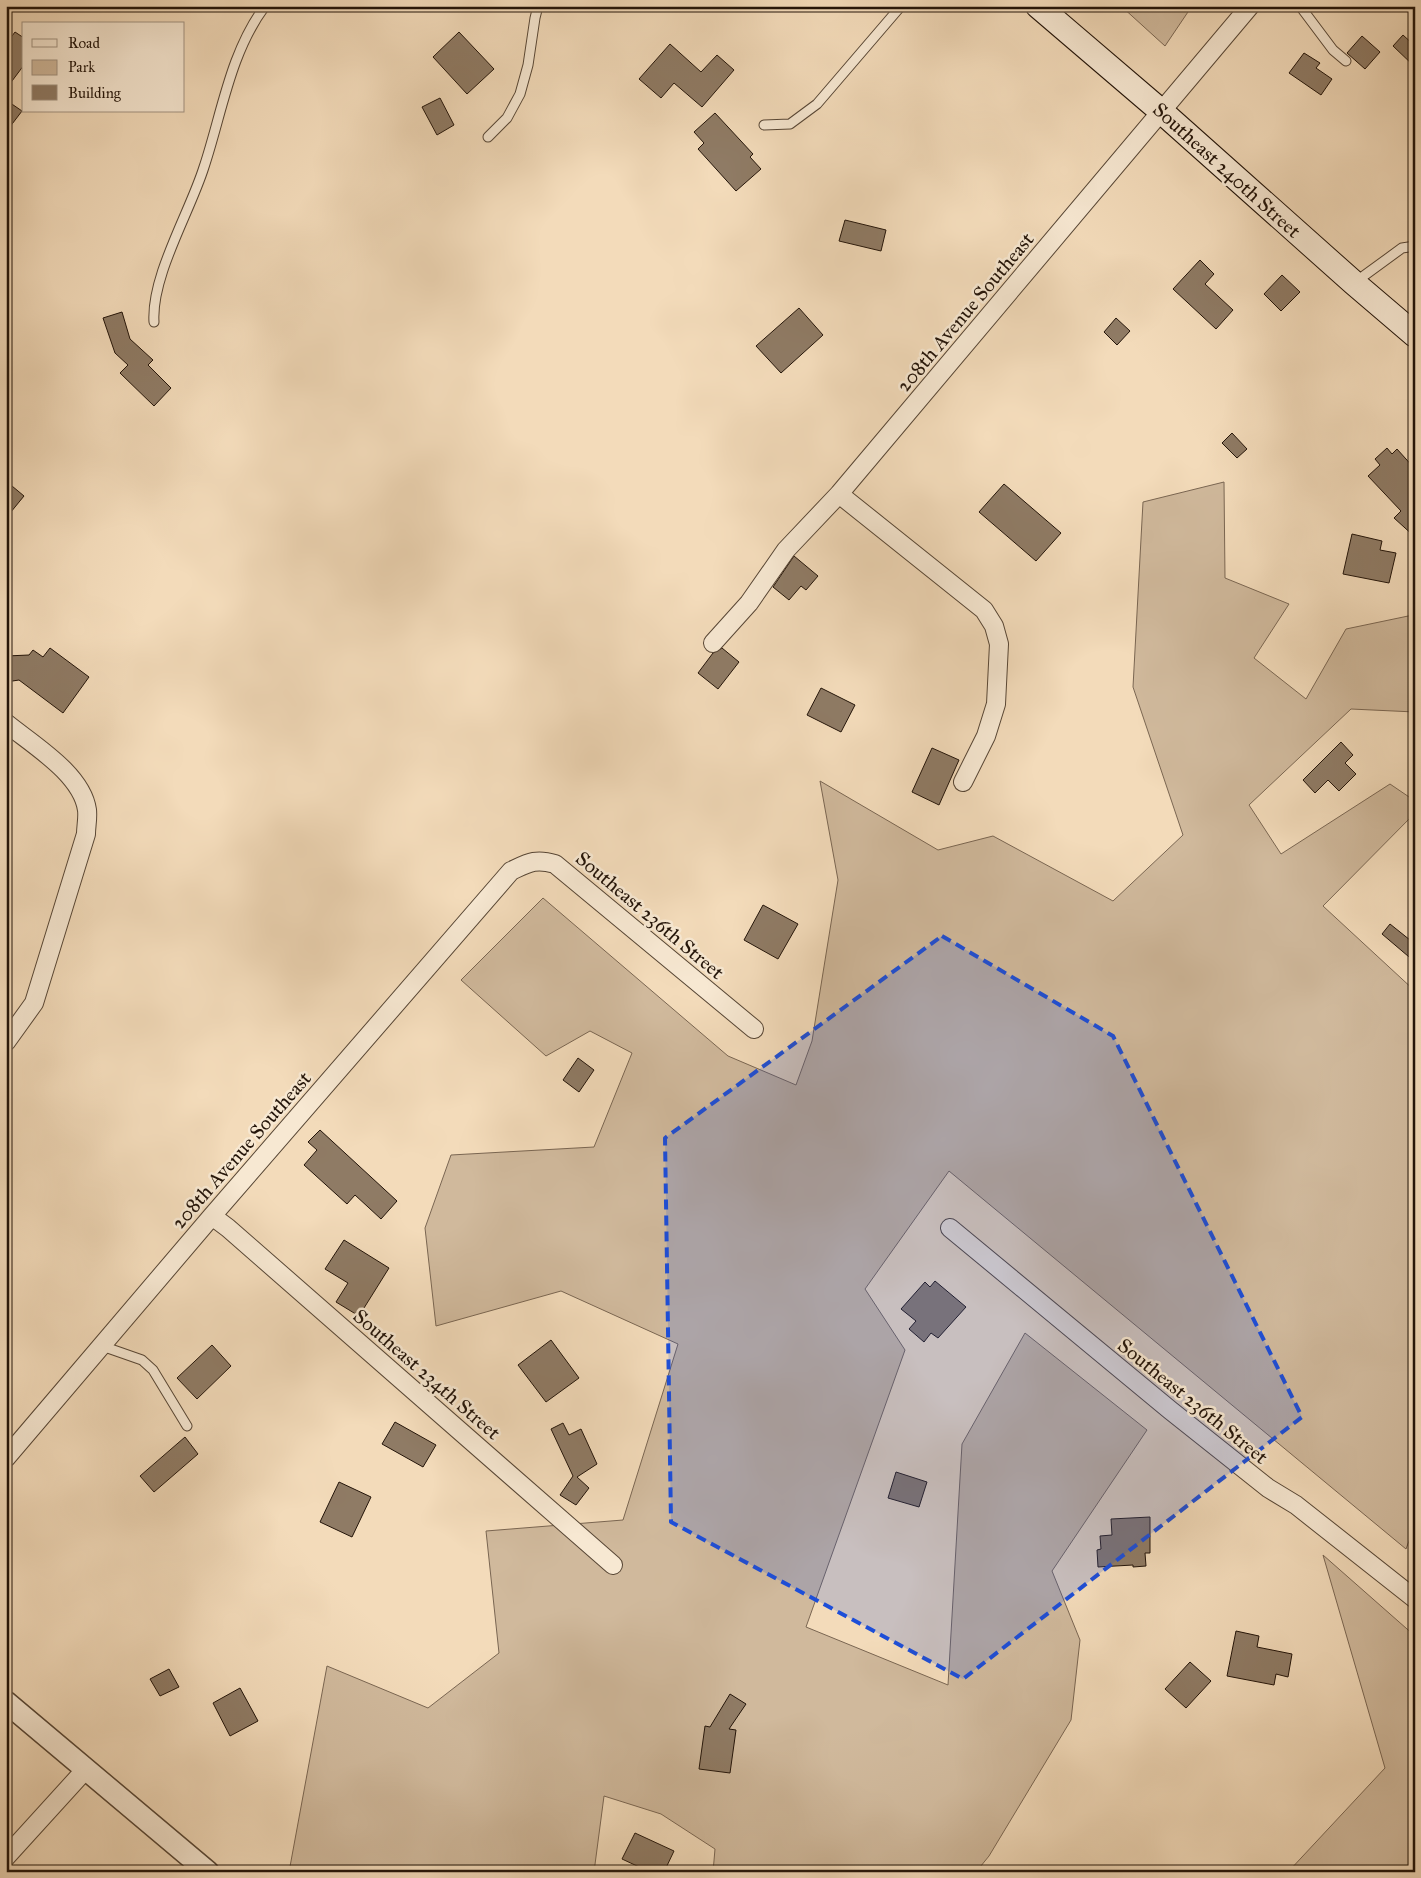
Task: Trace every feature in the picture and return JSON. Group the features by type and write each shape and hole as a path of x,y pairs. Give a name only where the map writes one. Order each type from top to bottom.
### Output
{"main road":[{"name":"Southeast 240th Street","path":"1038,6 1162,112 1415,335"}],"street":[{"name":"208th Avenue Southeast","path":"713,643 749,603 786,550 839,494 1250,6"},
{"path":"839,494 984,610 994,626 999,644 996,704 986,736 963,782"},
{"path":"6,723 60,766 82,793 87,811 86,834 34,1003 6,1042"},
{"name":"Southeast 236th Street","path":"511,871 534,860 543,860 555,864 754,1029"},
{"name":"208th Avenue Southeast","path":"6,1458 212,1216 511,871"},
{"name":"Southeast 234th Street","path":"212,1216 613,1565"},
{"name":"Southeast 236th Street","path":"950,1228 1170,1410 1268,1488 1296,1505 1415,1599"},
{"path":"6,1702 208,1872"},
{"path":"6,1857 86,1769"}],"lane":[{"path":"154,322 154,308 161,276 204,168 227,85 245,40 265,6"},
{"path":"488,137 507,118 520,94 528,65 534,18 538,6"},
{"path":"764,125 790,124 817,104 901,6"},
{"path":"1300,6 1332,50 1346,61"},
{"path":"1354,283 1402,248 1415,246"},
{"path":"102,1346 142,1360 152,1370 188,1426"}],"highlighted area":[{"path":"942,936 1113,1036 1302,1417 963,1679 671,1522 665,1138"}],"green space":[{"path":"1121,6 1192,6 1165,46"},
{"path":"1224,482 1225,578 1289,604 1254,658 1306,699 1346,629 1413,615 1415,617 1415,712 1351,709 1249,805 1281,854 1390,784 1415,801 1415,813 1323,906 1415,991 1415,1525 1406,1549 949,1171 865,1289 905,1350 806,1627 948,1685 962,1444 1025,1333 1147,1430 1052,1571 1080,1640 1071,1720 989,1856 976,1872 713,1872 715,1849 661,1814 604,1796 594,1872 289,1872 327,1666 428,1708 499,1653 486,1531 623,1520 678,1344 561,1291 436,1326 425,1228 451,1155 594,1147 632,1053 590,1031 546,1056 461,980 543,898 728,1056 796,1085 812,1041 838,880 820,781 938,850 993,836 1113,901 1183,835 1133,687 1143,502"},
{"path":"1323,1555 1415,1636 1415,1872 1288,1872 1385,1768"}],"building":[{"path":"15,32 22,37 22,68 6,89 6,44"},
{"path":"459,32 494,69 467,94 433,57"},
{"path":"1403,35 1415,46 1415,67 1393,46"},
{"path":"1362,36 1380,52 1365,69 1347,53"},
{"path":"670,44 701,72 717,55 734,70 702,107 674,83 661,98 639,79"},
{"path":"1304,53 1320,63 1316,68 1332,79 1321,95 1289,73"},
{"path":"440,98 454,125 437,135 422,107"},
{"path":"6,100 22,111 6,132"},
{"path":"715,113 753,154 750,157 761,169 736,191 698,149 704,143 694,132"},
{"path":"845,220 886,230 881,251 839,241"},
{"path":"1200,260 1214,274 1205,284 1233,310 1216,329 1173,289"},
{"path":"1282,275 1300,292 1281,311 1264,294"},
{"path":"799,308 823,335 781,373 756,346"},
{"path":"122,312 130,339 153,360 148,365 171,388 154,406 120,373 128,365 115,353 103,318"},
{"path":"1116,318 1130,331 1117,345 1104,332"},
{"path":"1232,433 1247,449 1237,458 1222,443"},
{"path":"1387,448 1392,454 1397,449 1415,469 1415,537 1394,518 1401,511 1368,476 1380,465 1375,459"},
{"path":"6,481 24,496 6,518"},
{"path":"1004,484 1061,533 1036,561 979,512"},
{"path":"1352,534 1382,541 1380,550 1396,553 1389,583 1343,574"},
{"path":"794,556 818,576 806,590 801,586 789,600 773,587"},
{"path":"50,648 89,677 63,713 19,680 6,682 6,656 29,655 33,650 43,657"},
{"path":"722,648 739,662 718,689 698,673 713,653"},
{"path":"821,688 855,705 841,732 807,715"},
{"path":"1341,742 1353,755 1345,763 1356,774 1339,791 1328,780 1315,793 1303,780"},
{"path":"932,748 959,760 939,805 912,792"},
{"path":"763,905 798,924 778,959 744,940"},
{"path":"1390,924 1415,944 1415,962 1382,934"},
{"path":"578,1058 594,1070 579,1092 563,1080"},
{"path":"320,1130 397,1201 381,1219 355,1195 347,1204 304,1165 317,1150 308,1142"},
{"path":"344,1240 389,1268 359,1316 336,1302 348,1283 325,1269"},
{"path":"935,1281 966,1307 938,1338 931,1333 924,1342 909,1329 916,1321 901,1309 925,1282 930,1287"},
{"path":"551,1340 579,1378 546,1402 518,1365"},
{"path":"212,1345 231,1366 197,1399 177,1378"},
{"path":"395,1422 436,1445 423,1467 382,1444"},
{"path":"563,1423 569,1435 581,1429 597,1464 577,1477 589,1488 576,1505 560,1495 573,1476 551,1429"},
{"path":"185,1437 198,1454 154,1492 140,1476"},
{"path":"896,1472 927,1482 919,1507 888,1498"},
{"path":"339,1482 371,1497 352,1537 320,1522"},
{"path":"1150,1517 1150,1553 1145,1553 1146,1566 1098,1567 1097,1550 1101,1549 1100,1536 1112,1535 1111,1519"},
{"path":"1236,1631 1259,1636 1257,1647 1292,1654 1288,1677 1276,1674 1274,1685 1227,1676"},
{"path":"1190,1662 1211,1681 1186,1708 1165,1689"},
{"path":"169,1669 179,1687 160,1696 150,1679"},
{"path":"240,1688 258,1721 230,1736 213,1703"},
{"path":"730,1694 746,1704 729,1729 736,1730 730,1773 699,1769 705,1726 710,1727"},
{"path":"635,1833 674,1851 664,1872 650,1872 622,1859"}]}
